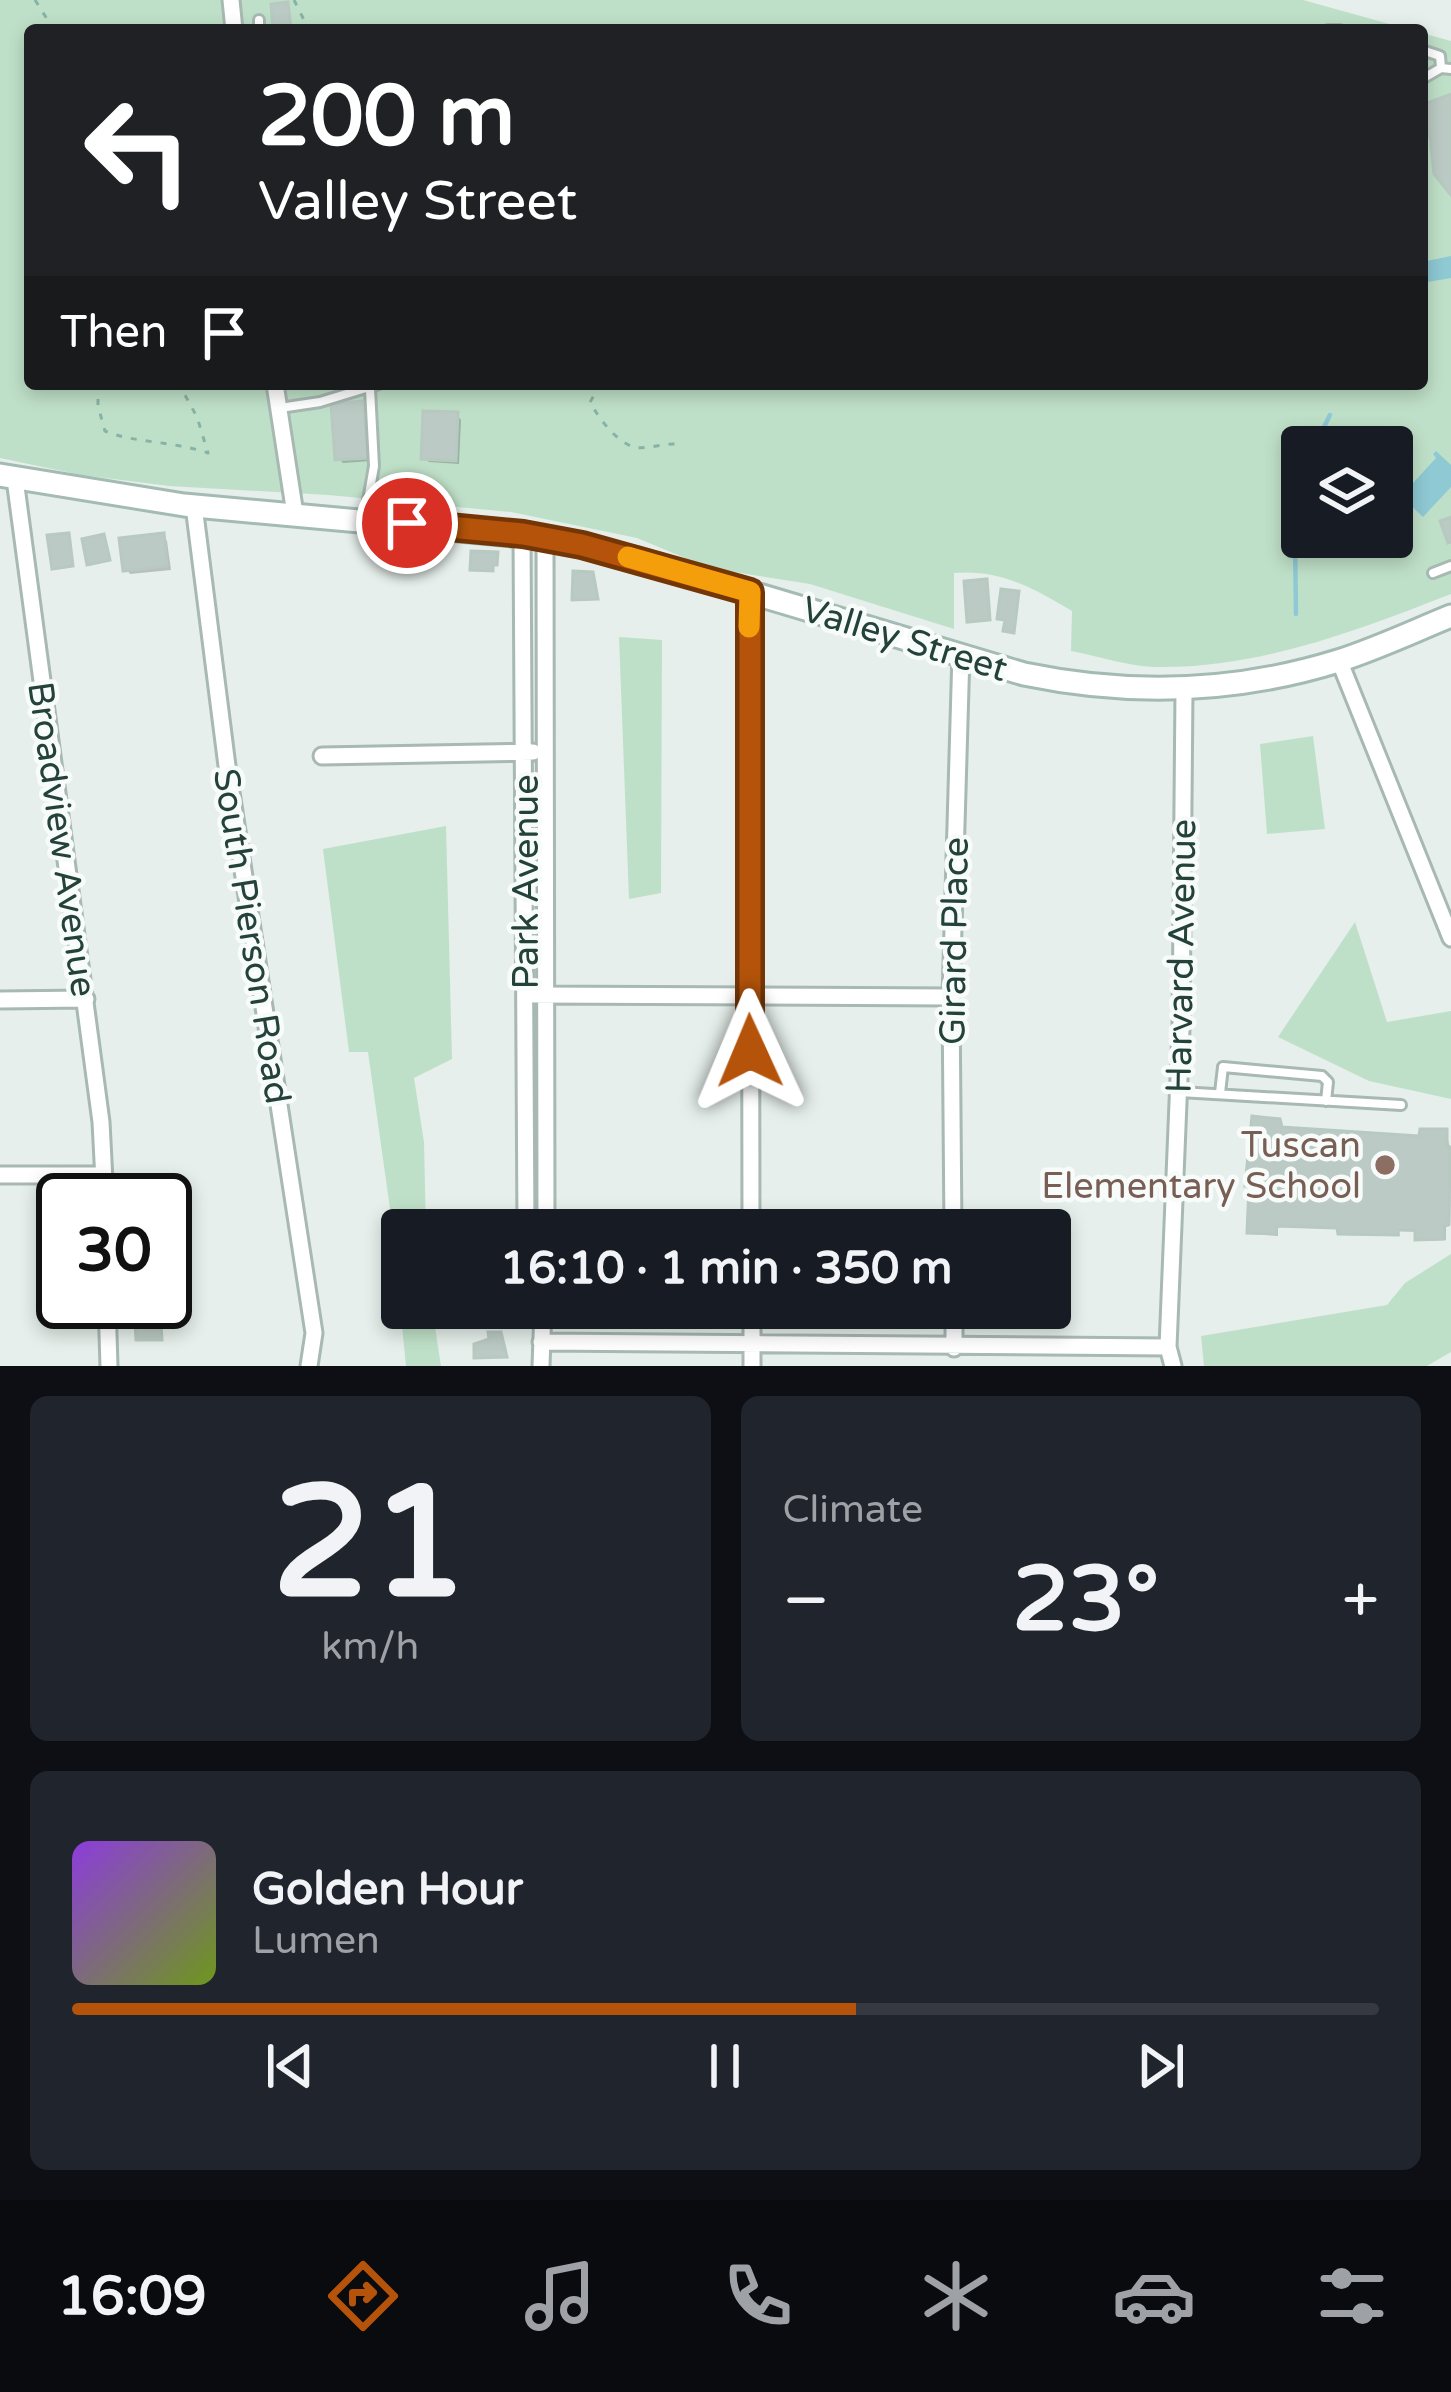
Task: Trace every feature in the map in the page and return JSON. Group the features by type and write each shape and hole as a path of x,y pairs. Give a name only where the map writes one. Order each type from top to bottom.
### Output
{"main road":[{"name":"Valley Street","path":"8,477 194,506 534,536 1063,682 1184,690 1243,684 1339,660 1451,616"}],"street":[{"path":"276,390 296,514"},
{"name":"Broadview Avenue","path":"8,477 86,999 104,1173"},
{"name":"South Pierson Road","path":"194,506 227,766 314,1333 309,1366"},
{"name":"Park Avenue","path":"527,1209 534,995 534,536"},
{"path":"750,592 752,1209"},
{"name":"Girard Place","path":"953,1209 951,997 961,652"},
{"path":"1339,660 1451,938"},
{"name":"Harvard Avenue","path":"1173,1366 1168,1347 1178,1092 1184,690"},
{"path":"322,756 534,752"},
{"path":"534,995 951,997"},
{"name":"Park Avenue","path":"534,995 545,1209"},
{"path":"0,1000 86,999"},
{"path":"0,1175 36,1175"},
{"path":"108,1329 109,1366"},
{"path":"540,1329 542,1366"},
{"path":"752,1366 753,1329"},
{"path":"954,1329 954,1348"},
{"path":"541,1342 1168,1347"}],"lane":[{"path":"336,390 336,395"},
{"path":"279,408 360,390"},
{"path":"364,519 374,466 374,390"},
{"path":"1432,573 1451,566"},
{"path":"1220,1093 1223,1067 1322,1076 1328,1082 1326,1101"},
{"path":"1178,1092 1401,1105"}],"path":[{"path":"98,390 105,431 184,444 208,453 182,390"},
{"path":"597,390 590,402 611,430 634,447 676,444"}],"green space":[{"path":"0,0 1303,0 1389,24 24,24 24,390 1428,390 1428,35 1451,41 1451,594 1379,621 1306,645 1231,662 1133,665 1071,651 1072,611 1030,588 987,574 954,573 954,629 810,584 709,568 637,538 511,512 169,486 0,458"},
{"path":"619,637 662,640 661,893 629,899"},
{"path":"1313,736 1325,829 1267,834 1260,744"},
{"path":"446,826 452,1059 414,1078 424,1142 426,1209 390,1209 368,1052 349,1052 323,849"},
{"path":"1355,922 1387,1022 1451,1011 1451,1099 1369,1081 1278,1037"},
{"path":"1451,1254 1451,1352 1427,1366 1204,1366 1201,1336 1387,1305 1405,1283"},
{"path":"402,1329 435,1329 441,1366 406,1366"}],"water":[{"path":"1451,256 1451,278 1428,282 1428,261"},
{"path":"1436,451 1451,465 1451,487 1423,517 1413,507 1413,483 1436,458"}],"building":[{"path":"288,2 291,24 273,24 271,4"},
{"path":"1451,94 1451,195 1434,174 1428,103"},
{"path":"363,401 368,458 335,460 331,404"},
{"path":"423,411 458,412 456,461 421,459"},
{"path":"1451,517 1451,542 1448,543 1440,521"},
{"path":"69,533 73,566 52,569 47,535"},
{"path":"164,533 167,566 123,571 119,538"},
{"path":"104,534 110,560 87,565 82,539"},
{"path":"471,551 498,552 493,571 470,570"},
{"path":"573,571 593,572 598,599 572,600"},
{"path":"987,579 990,620 967,622 964,581"},
{"path":"1001,589 1019,591 1014,633 1003,631 1005,620 997,619"},
{"name":"Tuscan Elementary School","path":"1252,1116 1280,1119 1282,1127 1419,1136 1420,1129 1447,1129 1449,1224 1444,1225 1444,1239 1415,1240 1415,1230 1398,1230 1398,1235 1338,1234 1337,1228 1277,1226 1276,1234 1247,1233 1249,1186 1245,1186"},
{"path":"135,1329 161,1329 162,1340 136,1340"},
{"path":"488,1332 501,1332 507,1357 474,1358 474,1344 489,1339"}],"waterway":[{"path":"1324,426 1330,415"},
{"path":"1295,558 1296,614"}],"slow traffic":[{"path":"628,557 750,592 749,627"}],"place":[{"name":"Tuscan Elementary School","path":"1385,1165"}],"route":[{"path":"407,523 582,545 750,592 750,1051"}]}
